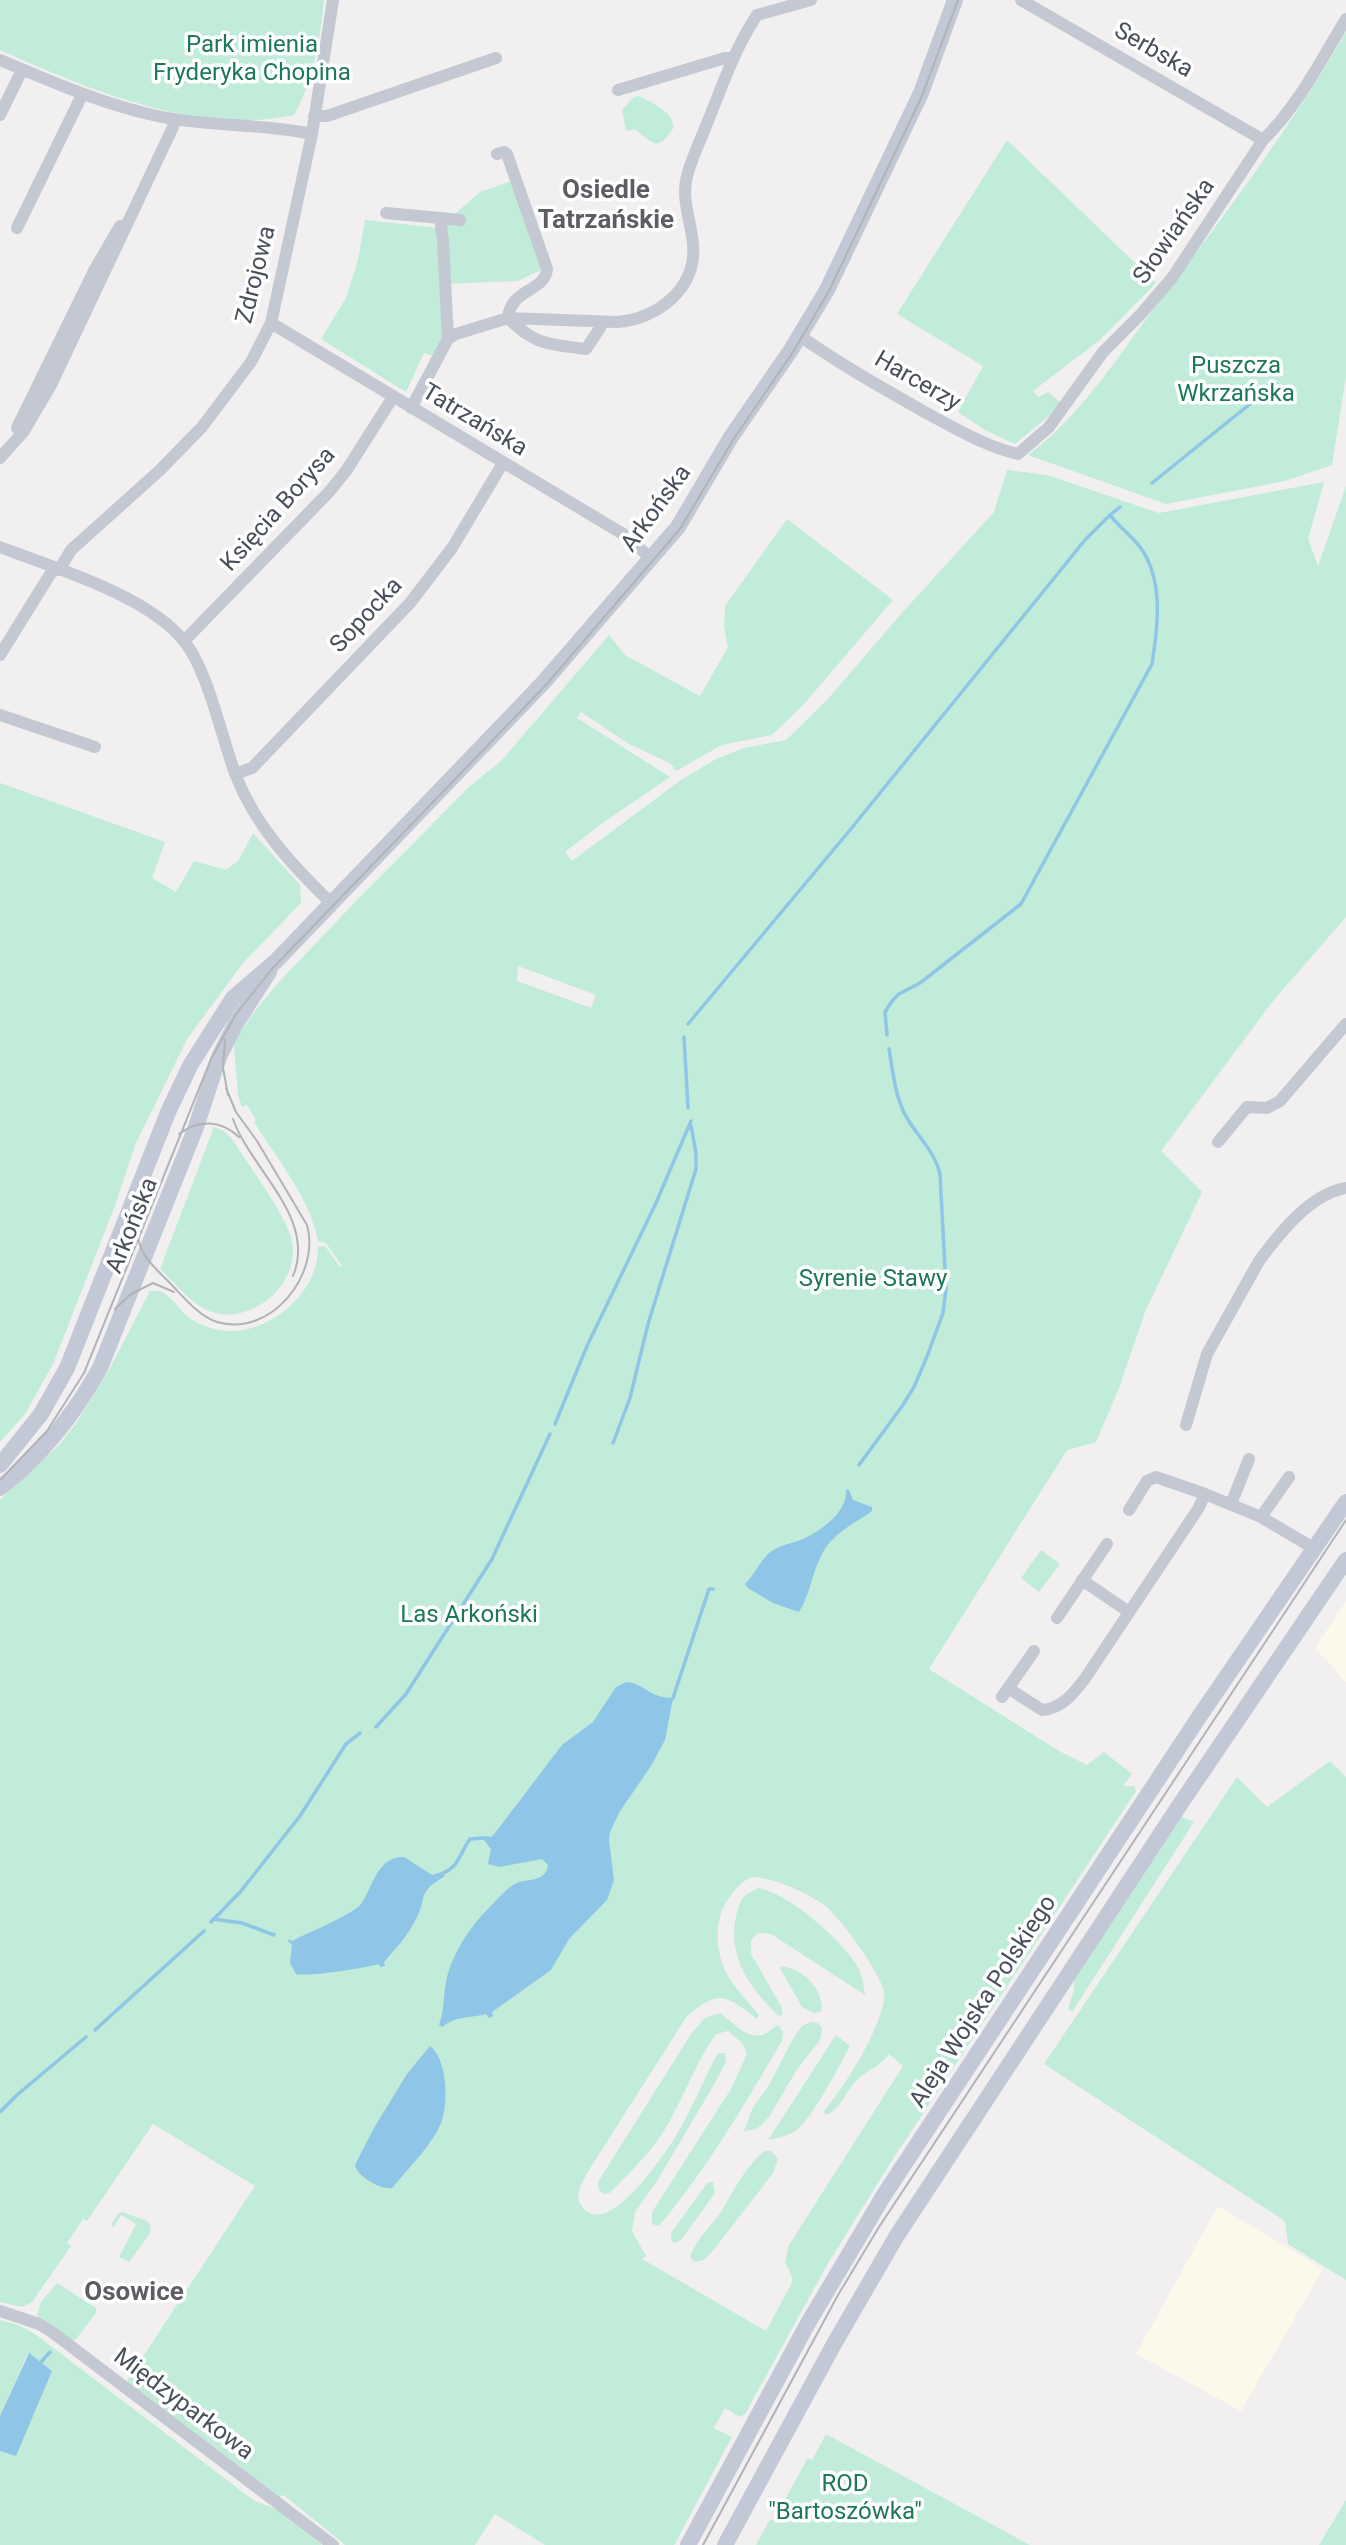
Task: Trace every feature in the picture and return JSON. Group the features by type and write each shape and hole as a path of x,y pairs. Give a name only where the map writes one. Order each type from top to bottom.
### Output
{"main road":[{"name":"Arkońska","path":"0,1465 41,1414 67,1368 172,1102 197,1053 233,998 276,961 542,684 652,559 690,511 731,437 800,336 841,264 931,69 954,0"},
{"name":"Arkońska","path":"0,1488 57,1432 100,1368 193,1135 223,1047 276,961"},
{"name":"Aleja Wojska Polskiego","path":"688,2545 823,2297 872,2214 1185,1738 1346,1502"},
{"path":"725,2545 834,2344 896,2237 1179,1806 1346,1560"}],"street":[{"name":"Zdrojowa","path":"0,655 71,550 159,471 202,427 251,362 271,323 312,134 333,0"},
{"path":"411,408 448,339 456,334 508,318 633,321 649,316 674,297 689,273 694,254 685,196 687,175 732,58 757,15 811,0"},
{"name":"Serbska","path":"1021,0 1263,140"},
{"name":"Słowiańska","path":"1018,454 1049,427 1103,352 1172,278 1263,140 1278,126 1310,80 1346,19"},
{"path":"314,116 327,116 495,58"},
{"path":"618,90 732,58"},
{"path":"0,60 82,95 126,110 175,119 312,134"},
{"path":"0,115 22,70"},
{"path":"17,228 82,95"},
{"path":"0,458 10,444 95,269 122,222 138,204 175,119"},
{"path":"497,154 507,154 547,269 543,279 513,300 508,318"},
{"path":"386,213 460,219"},
{"path":"440,218 448,339"},
{"path":"508,318 529,337 541,342 586,349 600,328 600,322"},
{"name":"Tatrzańska","path":"271,323 622,534 652,559"},
{"name":"Harcerzy","path":"800,336 866,378 954,428 999,450 1018,454"},
{"name":"Księcia Borysa","path":"184,641 329,492 357,455 393,397"},
{"name":"Sopocka","path":"235,774 252,768 410,603 452,548 503,463"},
{"path":"0,547 107,589 166,624 184,641 202,676 235,774 252,811 280,850 331,903"},
{"path":"0,715 95,747"},
{"path":"1218,1142 1247,1107 1268,1108 1280,1101 1346,1024"},
{"path":"1186,1425 1207,1354 1259,1261 1306,1210 1328,1194 1346,1188"},
{"path":"1231,1504 1249,1460"},
{"path":"1129,1510 1147,1482 1156,1477 1261,1517 1315,1549"},
{"path":"1261,1517 1289,1477"},
{"path":"1034,1651 1005,1692 1042,1710 1058,1706 1079,1686 1198,1509 1205,1494"},
{"path":"1057,1618 1107,1544"},
{"path":"1082,1580 1129,1612"},
{"name":"Międzyparkowa","path":"0,2311 27,2319 52,2332 333,2545"}],"shaded area":[{"path":"1346,1601 1346,1682 1315,1648"},
{"path":"1218,2206 1323,2269 1241,2411 1136,2354"}],"green space":[{"name":"Park imienia Fryderyka Chopina","path":"0,0 324,0 315,59 307,88 294,115 257,120 181,114 143,105 69,80 0,50"},
{"name":"Puszcza Wkrzańska","path":"1346,32 1346,376 1332,465 1285,481 1166,504 1028,455 1064,423 1110,368 1254,174 1302,104"},
{"path":"639,96 661,108 672,121 674,127 659,143 651,142 635,129 626,131 622,110 634,97"},
{"path":"1007,140 1156,283 1101,339 1033,391 1038,397 1048,392 1060,402 1050,415 1015,444 985,430 958,412 983,366 897,314"},
{"path":"511,181 541,270 518,281 442,284 445,339 434,356 424,353 406,392 321,339 346,298 358,260 365,220 439,228 480,192"},
{"path":"1007,470 1047,475 1159,513 1324,482 1308,539 1318,566 1346,486 1346,917 1273,1001 1161,1151 1202,1192 1145,1312 1119,1388 1096,1442 1067,1450 929,1669 1059,1751 1087,1765 1104,1752 1132,1774 1123,1786 1134,1786 1136,1791 889,2165 827,2265 745,2414 739,2417 725,2408 714,2428 732,2437 674,2545 545,2545 495,2514 475,2545 345,2545 285,2496 279,2498 167,2415 127,2381 255,2186 153,2124 87,2221 83,2219 67,2243 71,2246 32,2302 22,2307 0,2302 0,1500 61,1443 77,1422 109,1370 150,1291 167,1295 188,1317 206,1327 236,1331 271,1320 300,1296 310,1281 318,1246 325,1246 340,1267 342,1266 326,1243 318,1241 300,1195 254,1122 256,1120 247,1105 242,1107 238,1095 235,1040 278,983 469,787 502,760 609,635 625,655 700,696 728,647 724,627 725,606 787,519 893,600 804,704 772,735 722,745 676,771 670,763 629,744 581,712 577,718 670,777 565,852 572,861 681,780 716,759 744,748 786,740 827,700 994,512","holes":["518,966 596,995 591,1008 517,981","753,1877 790,1886 830,1910 868,1959 884,1992 879,2020 871,2037 842,2087 824,2111 826,2115 839,2105 855,2082 889,2054 903,2066 789,2245 785,2262 792,2283 766,2331 642,2259 646,2256 632,2231 635,2212 657,2181 716,2081 726,2062 725,2053 718,2053 672,2142 628,2198 604,2213 593,2214 583,2208 579,2199 587,2173 687,2016 707,2002 722,1998 730,2000 757,2019 759,2015 728,1976 718,1947 718,1926 724,1906 740,1885"]},
{"path":"0,783 165,842 152,878 176,892 194,861 226,870 239,860 253,833 300,885 301,903 243,963 187,1039 136,1143 116,1203 53,1364 25,1414 0,1442"},
{"path":"214,1127 224,1131 232,1139 275,1204 292,1241 293,1257 281,1286 270,1298 241,1313 209,1311 189,1298 160,1269"},
{"path":"1041,1550 1060,1564 1039,1592 1021,1578"},
{"path":"1330,1761 1346,1777 1346,2280 1288,2244 1285,2221 1044,2064 1237,1777 1267,1807"},
{"path":"1180,1816 1194,1822 1072,2012 1068,2009 1074,1990 1074,1977"},
{"path":"759,1888 798,1908 838,1942 858,1968 865,1995 771,1934 758,1933 751,1940 751,1954 783,2014 779,2016 768,2006 743,1971 735,1945 734,1931 740,1902"},
{"path":"782,1966 798,1971 810,1981 819,1994 822,2011 814,2013 802,2007 780,1968"},
{"path":"720,2013 748,2034 761,2035 778,2025 783,2032 782,2041 693,2182 659,2226 652,2224 652,2212 731,2089 747,2054 742,2043 728,2031 716,2034 664,2131 645,2157 610,2193 604,2194 599,2190 598,2182 691,2034 705,2018"},
{"path":"811,2022 818,2023 822,2029 820,2040 796,2071 769,2117 757,2129 744,2131 753,2107 768,2087 794,2037 802,2026"},
{"path":"836,2035 850,2046 819,2102 796,2130 768,2140"},
{"path":"765,2151 771,2151 778,2159 773,2173 716,2247 704,2260 694,2262 690,2257 696,2245 721,2212 746,2171"},
{"path":"708,2182 713,2182 715,2193 681,2240 675,2243 671,2241 671,2233"},
{"path":"122,2212 147,2221 151,2226 149,2235 129,2262 119,2257 136,2224 121,2215 114,2227 111,2225"},
{"path":"57,2283 96,2308 96,2313 76,2339 71,2341 42,2322 37,2315 41,2302"},
{"path":"0,2320 35,2334 253,2500 276,2509 322,2545 0,2545 0,2451 16,2455 28,2353 0,2416"},
{"name":"ROD \"Bartoszówka\"","path":"826,2434 1030,2545 756,2545 769,2521 774,2519 808,2458 812,2460"},
{"path":"1346,2500 1346,2545 1319,2545"}],"water":[{"path":"846,1489 853,1500 872,1507 872,1511 832,1540 819,1561 799,1612 773,1603 748,1588 745,1584 768,1554 810,1535 838,1513 846,1497"},
{"path":"626,1682 658,1696 673,1698 665,1740 620,1811 610,1832 614,1880 607,1900 569,1939 551,1970 492,2012 493,2016 489,2018 486,2014 457,2019 443,2027 439,2025 450,1968 468,1933 506,1890 518,1883 539,1878 548,1865 542,1859 499,1867 488,1864 491,1849 484,1840 486,1836 491,1837 495,1833 562,1745 593,1722 616,1687"},
{"path":"404,1857 432,1875 442,1872 445,1876 426,1891 412,1927 384,1962 385,1966 380,1967 379,1964 350,1970 296,1974 290,1963 292,1945 289,1939 292,1941 356,1908 382,1867 395,1858"},
{"path":"430,2046 440,2060 445,2082 445,2104 441,2123 428,2145 392,2188 381,2187 364,2178 355,2165 407,2074"},
{"path":"29,2353 52,2371 16,2456 0,2451 0,2416"}],"waterway":[{"path":"1152,483 1276,383"},
{"path":"887,1035 885,1012 899,994 920,983 1021,904 1152,664 1157,619 1156,588 1148,560 1140,547 1110,515 1120,507"},
{"path":"688,1024 850,830 1085,540 1110,515"},
{"path":"684,1037 688,1108"},
{"path":"859,1465 914,1387 943,1313 946,1289 940,1174 930,1152 903,1110 895,1085 889,1049"},
{"path":"555,1424 587,1346 656,1203 691,1121"},
{"path":"613,1443 630,1398 648,1324 696,1169 691,1126"},
{"path":"376,1727 406,1694 492,1559 550,1434"},
{"path":"673,1698 709,1589 713,1589"},
{"path":"211,1922 241,1891 300,1816 346,1744 360,1733"},
{"path":"443,1873 456,1863 470,1839 485,1838"},
{"path":"213,1919 242,1923 274,1935"},
{"path":"95,2030 204,1931"},
{"path":"0,2112 86,2037"},
{"path":"41,2362 50,2352"}],"tram line":[{"path":"0,1480 47,1431 84,1373 211,1059 236,1014 271,970 545,686 680,529 733,440 793,352 829,291 922,96 958,0"},
{"path":"225,1040 223,1068 228,1095"},
{"path":"138,1238 146,1257 154,1267 197,1310 217,1322 237,1324 256,1320 273,1311 299,1281 309,1244 307,1225 257,1141 236,1112 226,1088"},
{"path":"233,1119 289,1214 296,1234 298,1255 293,1276"},
{"path":"179,1134 194,1126 210,1123 225,1127 239,1137"},
{"path":"115,1309 131,1294 153,1283 174,1292"},
{"path":"703,2545 838,2295 879,2227 1346,1520"}],"district":[{"name":"Osiedle Tatrzańskie","path":"606,206"},
{"name":"Osowice","path":"134,2293"}],"park label":[{"name":"Syrenie Stawy","path":"873,1280"},
{"name":"Las Arkoński","path":"469,1616"}]}
